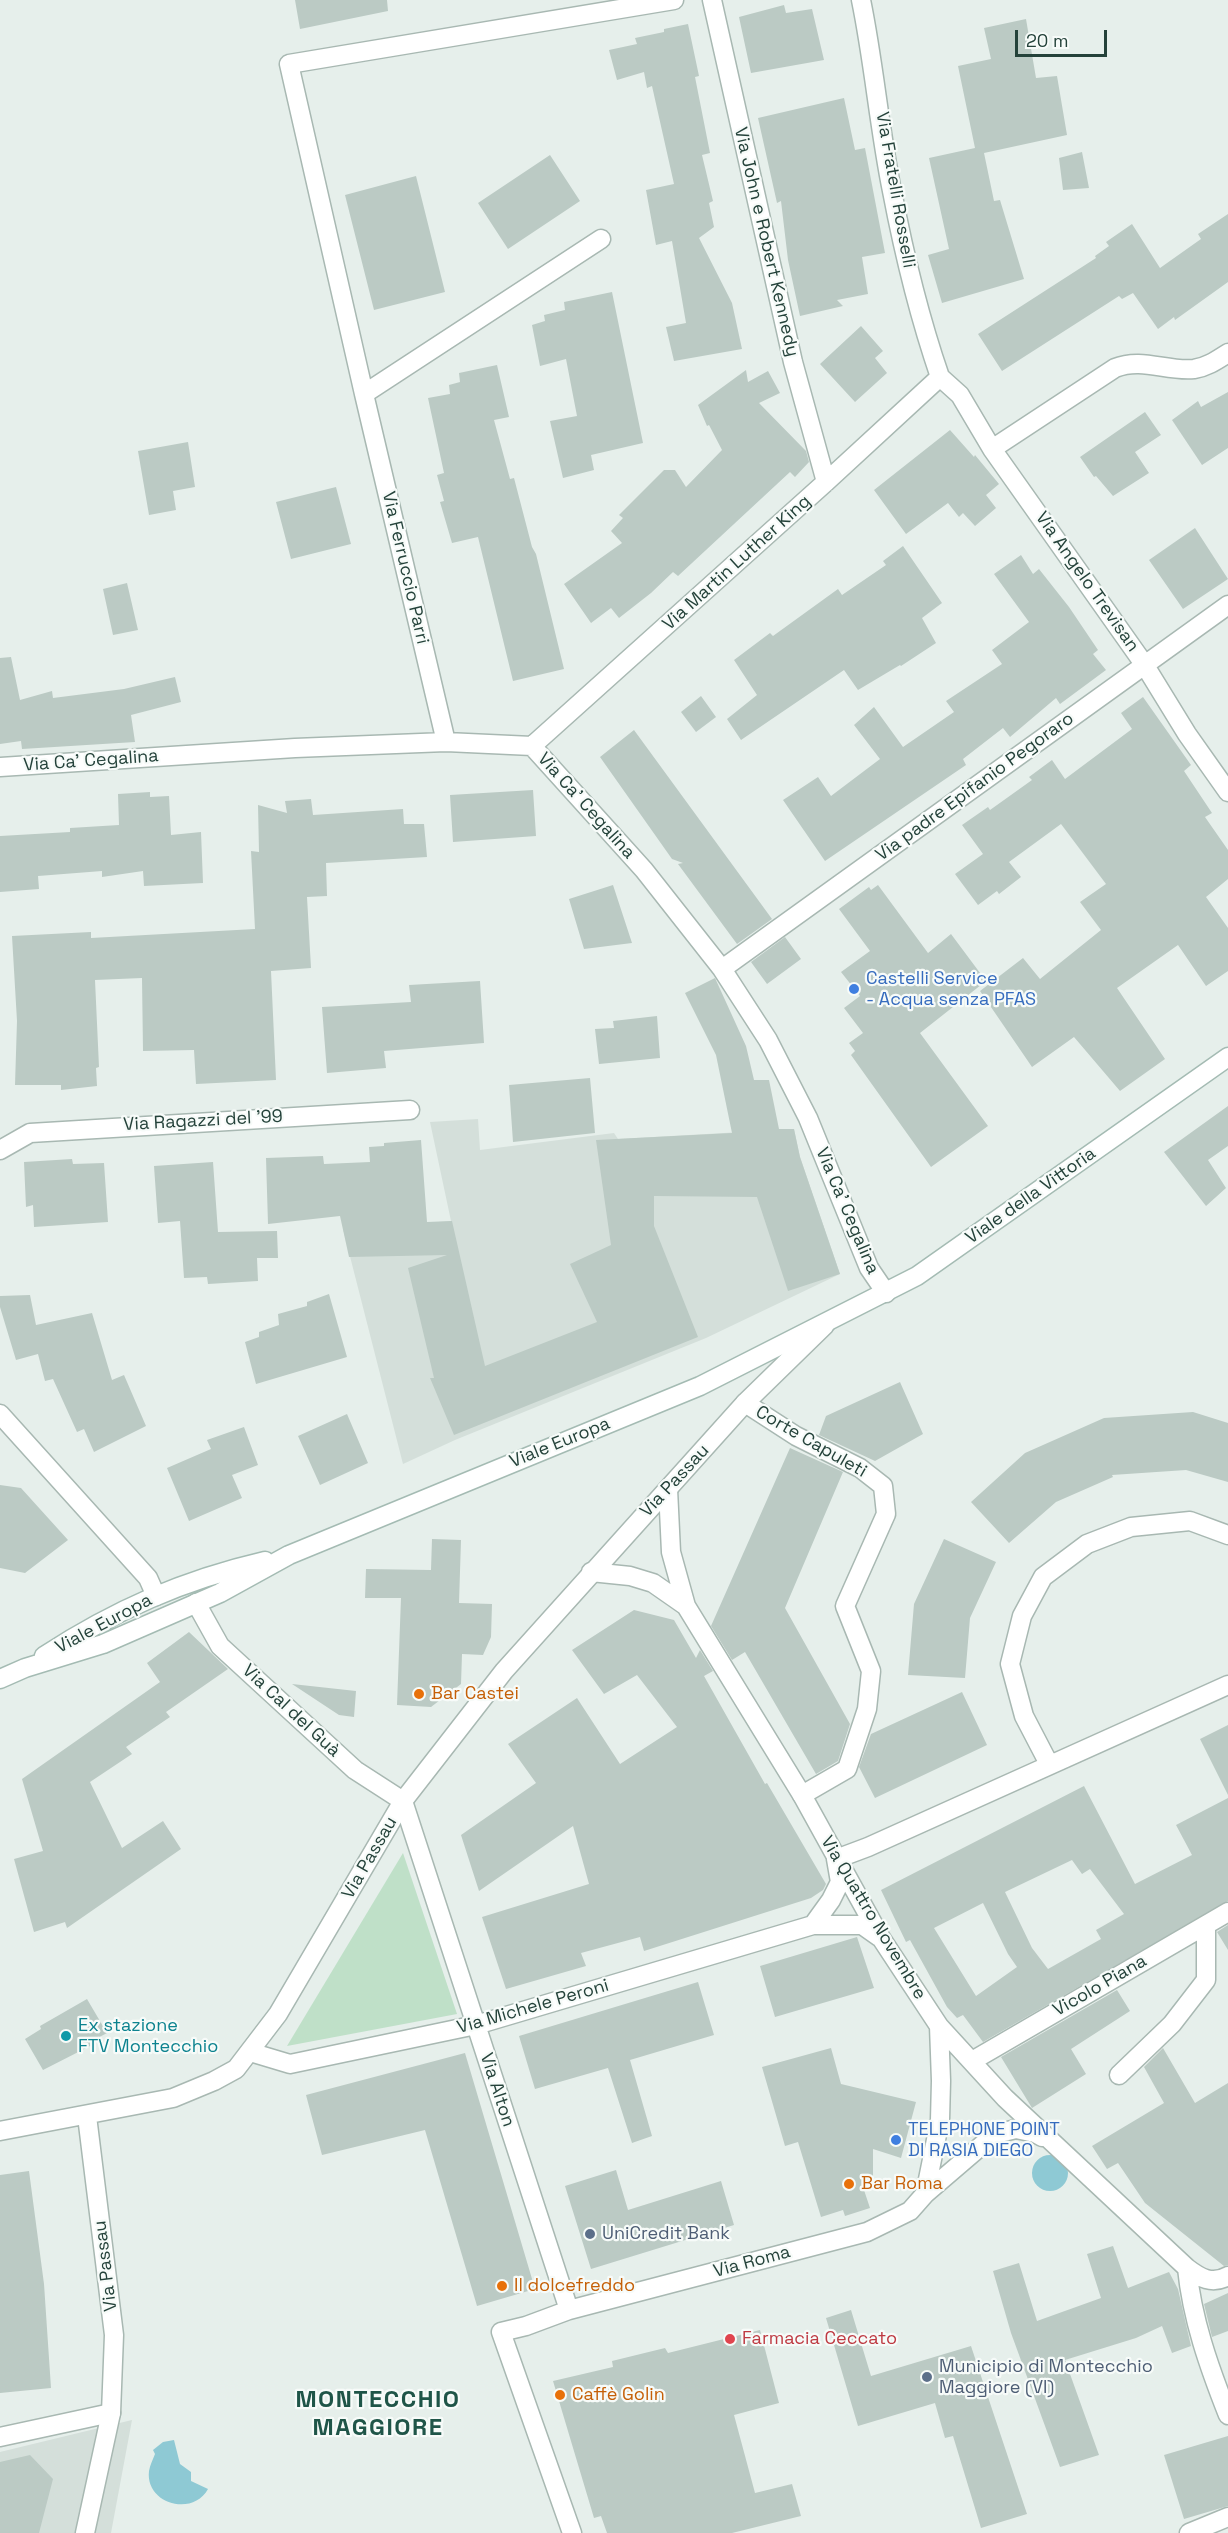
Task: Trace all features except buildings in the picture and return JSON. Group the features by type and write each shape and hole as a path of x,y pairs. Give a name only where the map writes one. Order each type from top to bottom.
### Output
{"street":[{"name":"Via Ferruccio Parri","path":"447,741 364,394 289,64 674,0"},
{"name":"Via John e Robert Kennedy","path":"712,0 793,362 826,482"},
{"name":"Via Fratelli Rosselli","path":"861,0 874,66 891,190 921,322 940,378"},
{"path":"364,394 601,239"},
{"path":"992,449 1124,364 1146,363 1192,369 1211,364 1228,353"},
{"name":"Via Martin Luther King","path":"532,746 940,378"},
{"name":"Via Angelo Trevisan","path":"940,378 960,395 992,449 1144,664 1187,734 1228,792"},
{"name":"Via padre Epifanio Pegoraro","path":"722,969 1228,605"},
{"name":"Via Ca' Cegalina","path":"0,767 294,748 447,741 532,746 644,870 722,969 773,1049 808,1118 869,1268 886,1293"},
{"name":"Viale della Vittoria","path":"827,1323 917,1276 1228,1057"},
{"name":"Via Ragazzi del '99","path":"0,1150 30,1132 410,1110"},
{"name":"Via Passau","path":"85,2533 111,2413 114,2335 87,2116 173,2098 236,2069 278,2014 403,1801 504,1671 745,1403 827,1323"},
{"name":"Viale Europa","path":"0,1678 24,1668 103,1644 220,1593 289,1555 700,1386 827,1323"},
{"name":"Corte Capuleti","path":"745,1403 796,1436 860,1468 883,1486 886,1514 845,1606 871,1671 867,1709 847,1769 802,1795"},
{"path":"0,1414 148,1578 156,1596"},
{"name":"Via Quattro Novembre","path":"668,1489 671,1552 686,1606 802,1795 881,1938 939,2026 1056,2146 1187,2268 1201,2279 1214,2281 1228,2276"},
{"path":"1049,1764 1024,1716 1010,1665 1022,1616 1043,1577 1087,1544 1131,1527 1190,1521 1228,1535"},
{"name":"Viale Europa","path":"24,1668 88,1627 156,1596 213,1573 289,1555"},
{"name":"Via Quattro Novembre","path":"591,1572 630,1576 652,1583 686,1606"},
{"name":"Via Cal del Guà","path":"196,1603 220,1646 355,1770 403,1801"},
{"path":"813,1925 831,1900 840,1882 836,1859 868,1847 1228,1685"},
{"name":"Via Alton","path":"403,1801 569,2310"},
{"name":"Vicolo Piana","path":"972,2061 1228,1912"},
{"path":"1119,2075 1172,2024 1206,1980 1206,1924"},
{"name":"Via Michele Peroni","path":"250,2052 290,2064 476,2025 813,1925 862,1925 881,1938"},
{"path":"925,2194 940,2120 939,2026"},
{"path":"0,2131 87,2116"},
{"name":"Via Roma","path":"572,2533 501,2332 526,2326 569,2310 867,2232 910,2211 925,2194 995,2134 1016,2129 1035,2133 1056,2146"},
{"path":"1187,2268 1190,2298 1203,2349 1228,2415"},
{"path":"0,2437 111,2413"},
{"path":"1189,2533 1228,2517"}],"shaded area":[{"path":"478,1119 480,1150 614,1133 618,1139 794,1129 800,1157 840,1274 706,1338 455,1440 403,1464 343,1229 451,1221 430,1122"},
{"path":"132,2420 111,2533 0,2533 0,2452"}],"green space":[{"path":"403,1853 457,2014 287,2046"}],"water":[{"path":"1050,2155 1063,2160 1068,2173 1063,2186 1050,2191 1037,2186 1032,2173 1037,2160"},
{"path":"174,2440 180,2464 191,2472 191,2481 208,2489 201,2498 192,2503 171,2503 162,2499 154,2492 150,2482 149,2471 155,2454 153,2450 163,2442"}],"place":[{"name":"Castelli Service - Acqua senza PFAS","path":"854,989"},
{"name":"Bar Castei","path":"419,1694"},
{"name":"Ex stazione FTV Montecchio","path":"66,2036"},
{"name":"TELEPHONE POINT DI RASIA DIEGO","path":"896,2140"},
{"name":"Bar Roma","path":"849,2184"},
{"name":"UniCredit Bank","path":"590,2234"},
{"name":"Il dolcefreddo","path":"502,2286"},
{"name":"Farmacia Ceccato","path":"730,2339"},
{"name":"Municipio di Montecchio Maggiore (VI)","path":"927,2377"},
{"name":"Caffè Golin","path":"560,2395"}],"district":[{"name":"MONTECCHIO MAGGIORE","path":"378,2414"}]}
